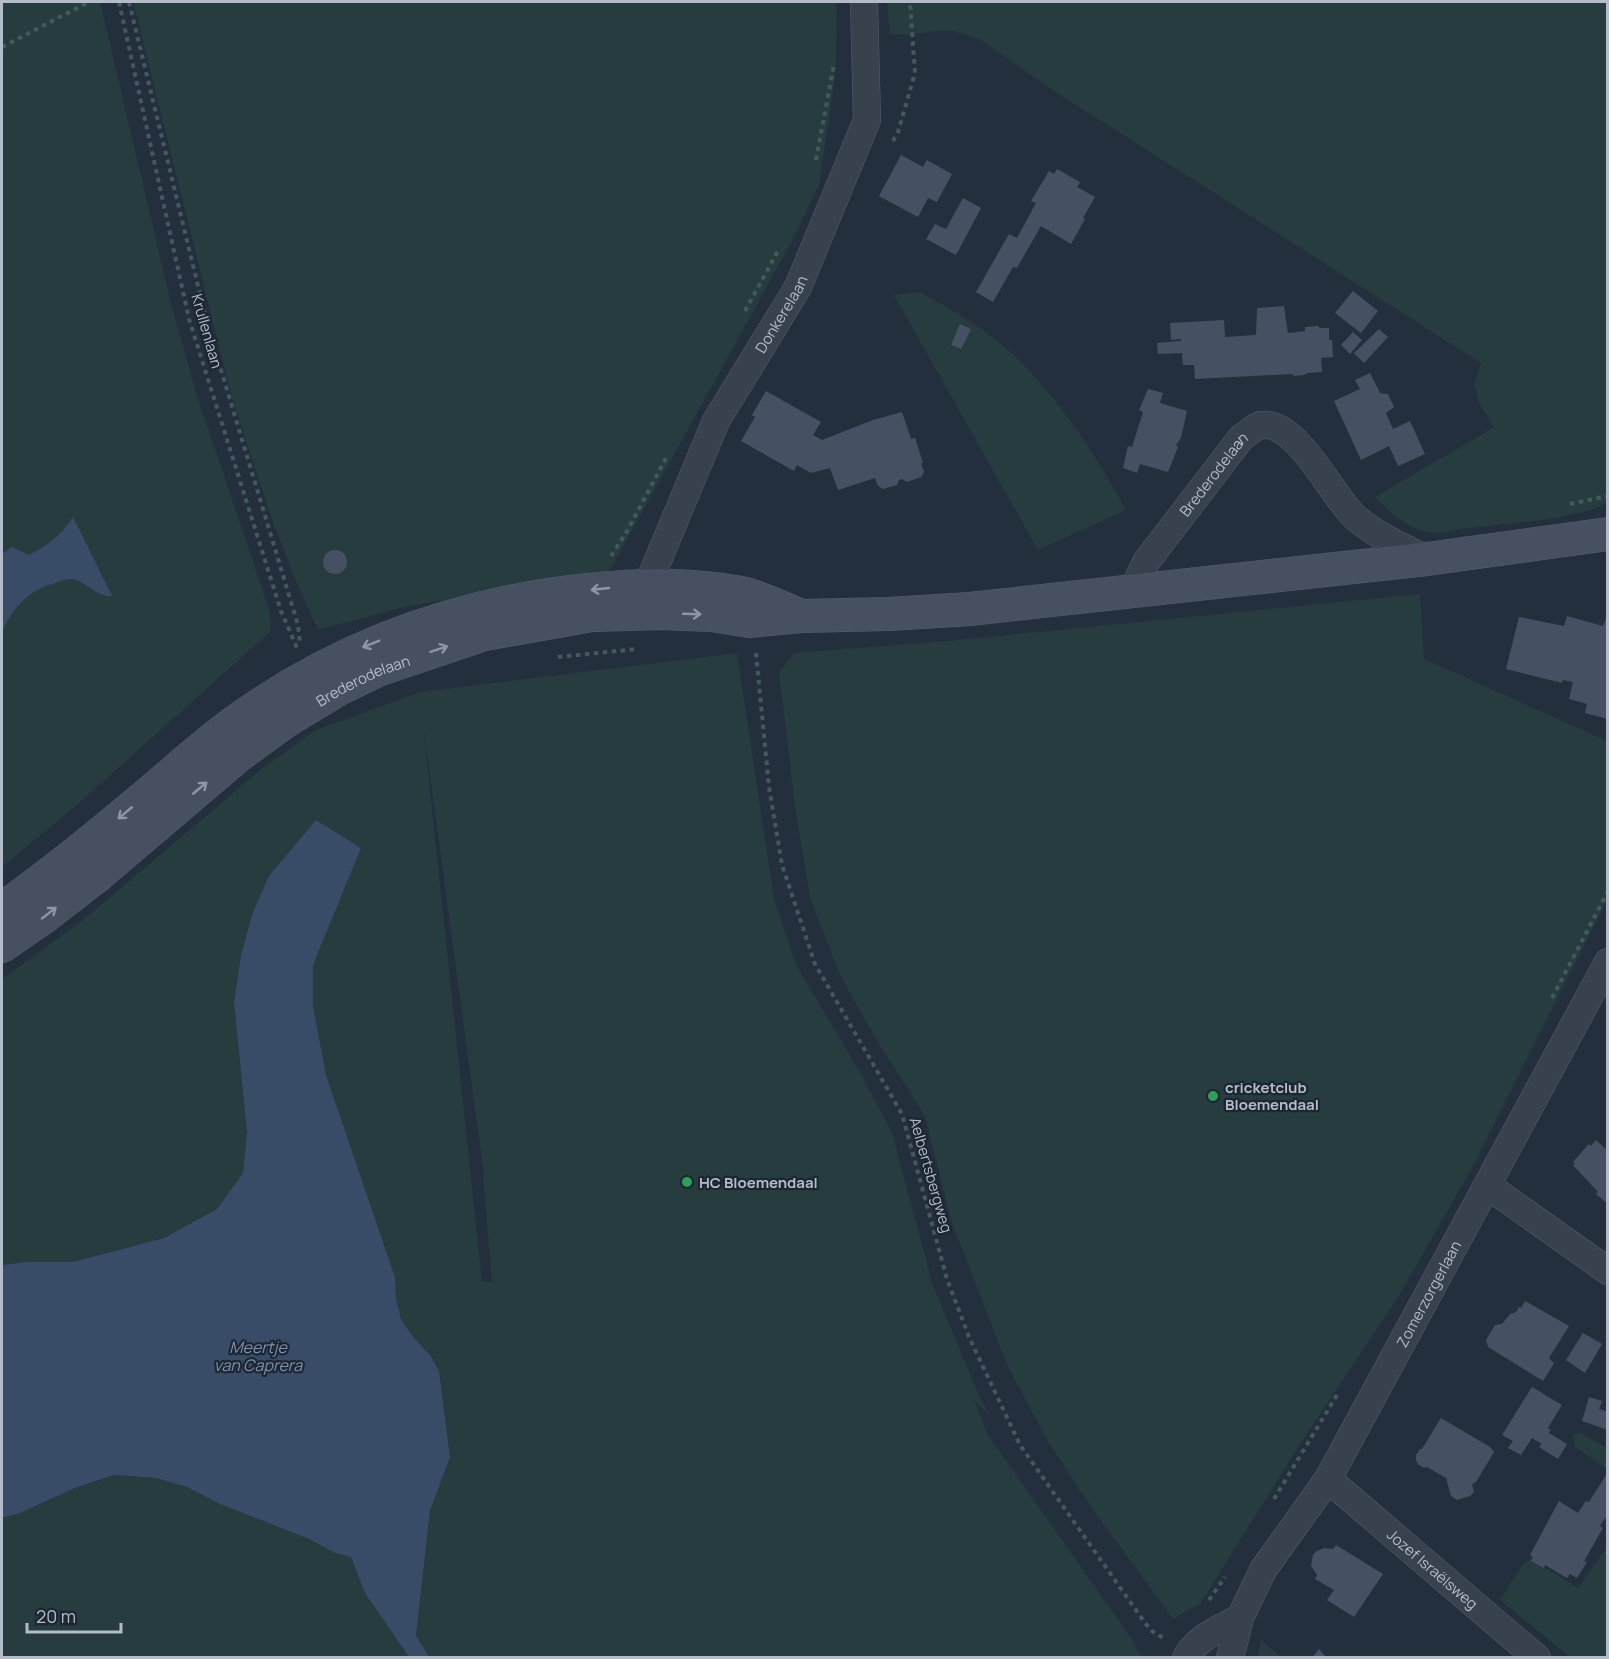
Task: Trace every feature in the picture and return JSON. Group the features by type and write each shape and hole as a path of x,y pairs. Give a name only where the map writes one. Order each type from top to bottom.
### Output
{"street":[{"name":"Donkerelaan","path":"646,600 676,512 716,421 798,287 867,120 864,2"},
{"name":"Brederodelaan","path":"1132,590 1152,553 1241,438 1259,425 1278,426 1298,445 1354,516 1386,540 1427,559"},
{"name":"Brederodelaan","path":"2,946 97,876 246,750 285,721 314,687 347,654 414,627 486,607 547,594 646,600 691,585 744,594 801,616 970,609 1427,559 1608,534"},
{"name":"Brederodelaan","path":"2,909 94,839 194,754 242,717 314,687"},
{"name":"Zomerzorgerlaan","path":"1230,1658 1240,1618 1263,1570 1328,1479 1608,962"},
{"path":"1488,1186 1608,1271"},
{"name":"Jozef Israëlsweg","path":"1328,1479 1537,1658"},
{"path":"1178,1650 1191,1649 1240,1618"}],"path":[{"path":"2,46 89,2"},
{"name":"Krullenlaan","path":"119,2 189,319 281,611 314,687"},
{"path":"129,2 208,327 298,625 314,687"},
{"path":"815,168 836,56"},
{"path":"744,314 783,241"},
{"path":"609,558 626,533 671,449"},
{"path":"552,657 638,649"},
{"name":"Aelbertsbergweg","path":"755,652 769,787 782,865 815,964 902,1114 947,1279 969,1337 1020,1445 1145,1623 1178,1650"},
{"path":"1548,1005 1608,891"},
{"path":"1268,1508 1337,1394"},
{"path":"1205,1607 1227,1573"}],"green space":[{"path":"2,2 100,2 170,299 196,393 269,609 271,631 78,804 2,867"},
{"path":"133,2 836,2 835,78 819,185 792,241 609,572 408,606 318,630 295,579 269,511 232,398"},
{"path":"887,2 1607,2 1607,503 1558,518 1437,533 1419,530 1398,519 1375,497 1494,427 1479,403 1474,384 1481,363 1065,98 979,39 954,31 910,35 890,34"},
{"path":"920,292 983,330 1026,367 1081,436 1126,510 1038,550 894,295"},
{"name":"cricketclub Bloemendaal","path":"1420,594 1424,659 1607,741 1607,900 1472,1168 1400,1294 1300,1444 1201,1603 1173,1619 1091,1507 1048,1441 1007,1365 951,1220 925,1116 876,1039 840,975 810,898 796,814 779,673 794,653 947,641"},
{"name":"HC Bloemendaal","path":"737,653 774,899 796,965 861,1074 892,1133 933,1286 981,1400 992,1418 974,1400 988,1435 1133,1641 1141,1657 429,1657 416,1637 430,1511 450,1457 439,1371 431,1356 413,1337 401,1319 396,1298 395,1277 326,1075 313,1006 313,965 361,848 316,820 292,850 253,912 241,955 234,1002 247,1133 243,1173 217,1209 164,1238 73,1262 27,1262 2,1265 2,979 82,921 264,767 316,730 420,692","holes":["423,724 484,1175 492,1282 482,1282"]},
{"path":"1580,1433 1607,1448 1607,1469 1575,1447 1573,1435"},
{"path":"114,1475 156,1478 187,1487 220,1504 309,1539 335,1553 351,1557 365,1593 409,1657 2,1658 2,1518 20,1513 75,1488"},
{"path":"1607,1547 1607,1657 1570,1657 1500,1600 1523,1564 1531,1559 1578,1588"},
{"path":"1261,1640 1281,1657 1258,1657"}],"water":[{"path":"73,517 112,596 97,592 73,579 46,586 30,595 17,607 2,632 2,554 12,547 29,555 54,539"},
{"name":"Meertje van Caprera","path":"316,820 361,848 313,965 313,1006 326,1075 395,1277 396,1298 401,1319 413,1337 431,1356 439,1371 450,1457 430,1511 416,1636 429,1657 409,1657 365,1593 351,1557 335,1553 309,1539 220,1504 187,1487 156,1478 114,1475 75,1488 20,1513 2,1518 2,1265 27,1262 73,1262 164,1238 217,1209 243,1173 247,1133 234,1002 241,955 253,912 269,876"}],"building":[{"path":"901,155 923,167 927,160 952,174 937,202 928,198 918,217 879,196"},
{"path":"1057,169 1080,182 1077,187 1095,197 1083,218 1085,219 1071,244 1041,226 1017,268 1013,267 993,302 976,292 1009,234 1017,238 1036,203 1031,201 1049,171 1054,174"},
{"path":"963,198 981,208 956,255 926,239 935,224 946,229"},
{"path":"1353,291 1378,311 1361,333 1335,313"},
{"path":"1284,306 1288,333 1305,331 1305,327 1329,328 1333,357 1321,358 1322,372 1294,376 1292,374 1195,379 1194,365 1183,365 1182,353 1158,354 1157,343 1181,341 1181,339 1171,340 1170,323 1224,320 1225,337 1256,335 1257,308"},
{"path":"960,324 971,329 961,349 951,345"},
{"path":"1379,329 1388,337 1364,363 1354,353"},
{"path":"1353,332 1362,340 1350,354 1341,345"},
{"path":"1370,373 1380,393 1388,394 1394,407 1386,413 1393,429 1410,421 1425,454 1398,466 1389,446 1361,460 1334,401 1360,389 1355,380"},
{"path":"1148,389 1163,393 1160,403 1187,411 1181,438 1176,445 1178,447 1168,472 1140,464 1137,473 1123,468 1128,446 1132,447 1143,412 1139,410"},
{"path":"766,391 821,422 813,435 822,440 873,420 902,412 911,439 915,438 924,472 921,477 907,482 902,479 897,485 883,489 878,486 875,478 838,490 830,468 811,473 797,465 794,471 741,441"},
{"path":"335,550 343,554 347,562 343,570 335,574 327,570 323,562 327,554"},
{"path":"1608,613 1608,719 1585,713 1587,704 1569,699 1573,682 1563,680 1562,683 1506,669 1519,617 1564,626 1567,616 1603,626"},
{"path":"1596,1140 1608,1151 1608,1204 1596,1194 1598,1192 1573,1165 1575,1163 1573,1162 1589,1144 1591,1146"},
{"path":"1525,1301 1569,1326 1549,1358 1554,1363 1543,1381 1488,1347 1486,1340 1495,1325 1502,1324 1510,1314 1516,1312 1519,1307 1521,1308"},
{"path":"1583,1333 1602,1344 1585,1373 1566,1360"},
{"path":"1532,1387 1562,1405 1548,1428 1551,1430 1549,1433 1567,1444 1558,1459 1539,1447 1542,1444 1532,1438 1521,1455 1508,1448 1513,1441 1502,1435"},
{"path":"1589,1397 1602,1401 1599,1409 1608,1412 1608,1430 1582,1421"},
{"path":"1441,1418 1490,1447 1494,1452 1476,1482 1472,1484 1474,1492 1470,1496 1457,1500 1451,1496 1446,1478 1427,1467 1424,1468 1416,1460 1416,1455"},
{"path":"1608,1472 1608,1514 1600,1526 1603,1528 1584,1561 1587,1562 1577,1578 1570,1574 1567,1578 1545,1565 1544,1568 1531,1561 1533,1557 1530,1555 1559,1501 1578,1513 1586,1501 1589,1502"},
{"path":"1336,1545 1383,1574 1354,1617 1327,1600 1334,1590 1315,1579 1317,1575 1311,1566 1313,1555 1317,1551 1324,1548 1333,1549"},
{"path":"1319,1649 1327,1658 1312,1658"}],"place":[{"name":"cricketclub Bloemendaal","path":"1213,1096"},
{"name":"HC Bloemendaal","path":"687,1182"}]}
